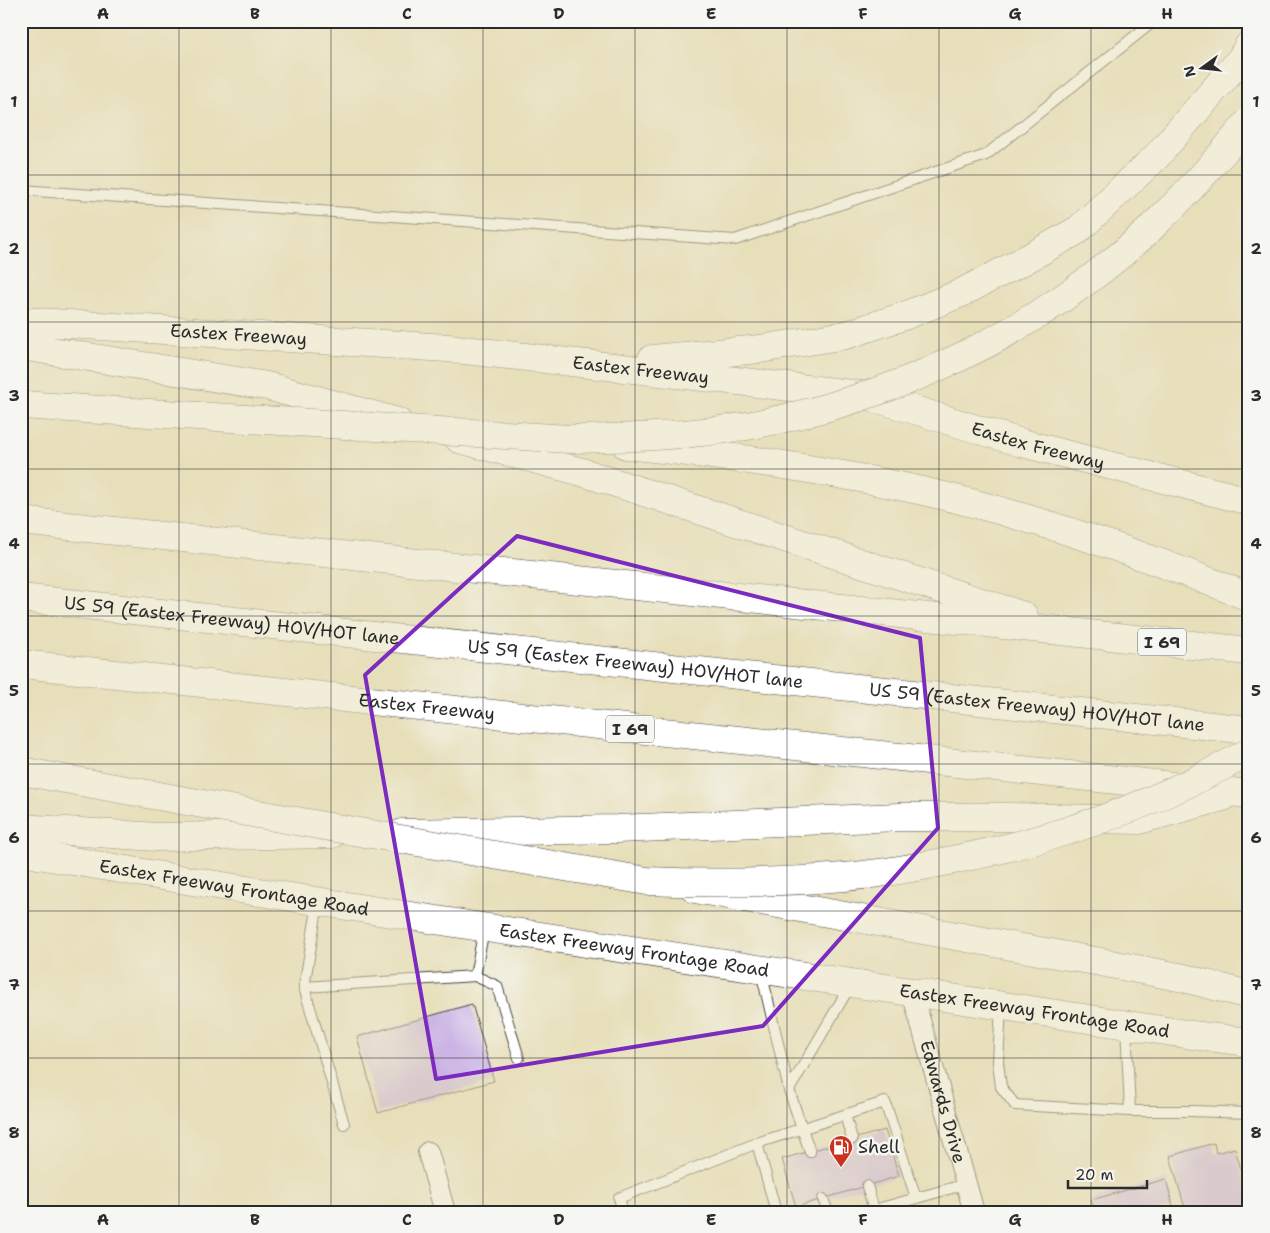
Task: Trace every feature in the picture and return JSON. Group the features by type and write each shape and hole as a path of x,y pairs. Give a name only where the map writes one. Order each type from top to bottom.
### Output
{"main road":[{"path":"594,365 760,349 846,335 904,316 960,294 1078,230 1156,157 1240,60 1249,45"},
{"path":"570,439 674,435 733,428 798,415 855,399 892,386 964,356 1002,336 1051,306 1127,249 1190,188 1249,122"},
{"name":"Eastex Freeway","path":"21,321 447,348 869,396 1022,443 1249,501"},
{"path":"21,346 267,386 620,484 1075,633"},
{"path":"21,405 570,439 791,466 945,496 1017,515 1091,538 1249,597"},
{"name":"I 69","path":"21,521 1249,651"},
{"name":"US 59 (Eastex Freeway) HOV/HOT lane","path":"21,598 1249,730"},
{"name":"Eastex Freeway","path":"21,664 1244,794"},
{"path":"647,881 745,883 846,877 917,867 989,853 1040,840 1094,823 1214,772 1249,752"},
{"path":"21,771 324,826 1095,960 1184,978 1249,995"},
{"path":"21,828 157,837 617,829 899,817 1139,820 1244,794"},
{"name":"Eastex Freeway Frontage Road","path":"21,852 484,928 1249,1042"},
{"path":"1192,1035 1249,1050"}],"street":[{"name":"Edwards Drive","path":"912,992 974,1212"},
{"path":"428,1152 445,1212"}],"lane":[{"path":"21,190 735,240 986,155 1154,21"},
{"path":"319,902 304,987 344,1124"},
{"path":"475,976 484,928"},
{"path":"761,970 789,1090 810,1152"},
{"path":"304,987 475,976 497,986 519,1058"},
{"path":"789,1090 852,983"},
{"path":"1001,1006 998,1062 1001,1087 1015,1105 1130,1111 1249,1113"},
{"path":"1126,1025 1130,1111"},
{"path":"623,1212 619,1198 757,1143 885,1102 916,1198"},
{"path":"845,1115 852,1139"},
{"path":"757,1143 776,1212"},
{"path":"867,1186 871,1211 966,1184"},
{"path":"824,1199 828,1212"}],"highlighted area":[{"path":"517,536 920,638 938,828 763,1026 436,1079 365,675"}],"building":[{"path":"472,1004 494,1081 378,1113 357,1037"},
{"name":"Shell","path":"885,1130 899,1176 796,1207 782,1159"},
{"path":"1214,1143 1216,1153 1235,1148 1249,1199 1249,1212 1186,1212 1170,1156"},
{"path":"1166,1179 1173,1206 1152,1212 1095,1212 1091,1200"}],"place":[{"name":"Shell","path":"841,1168"}]}
